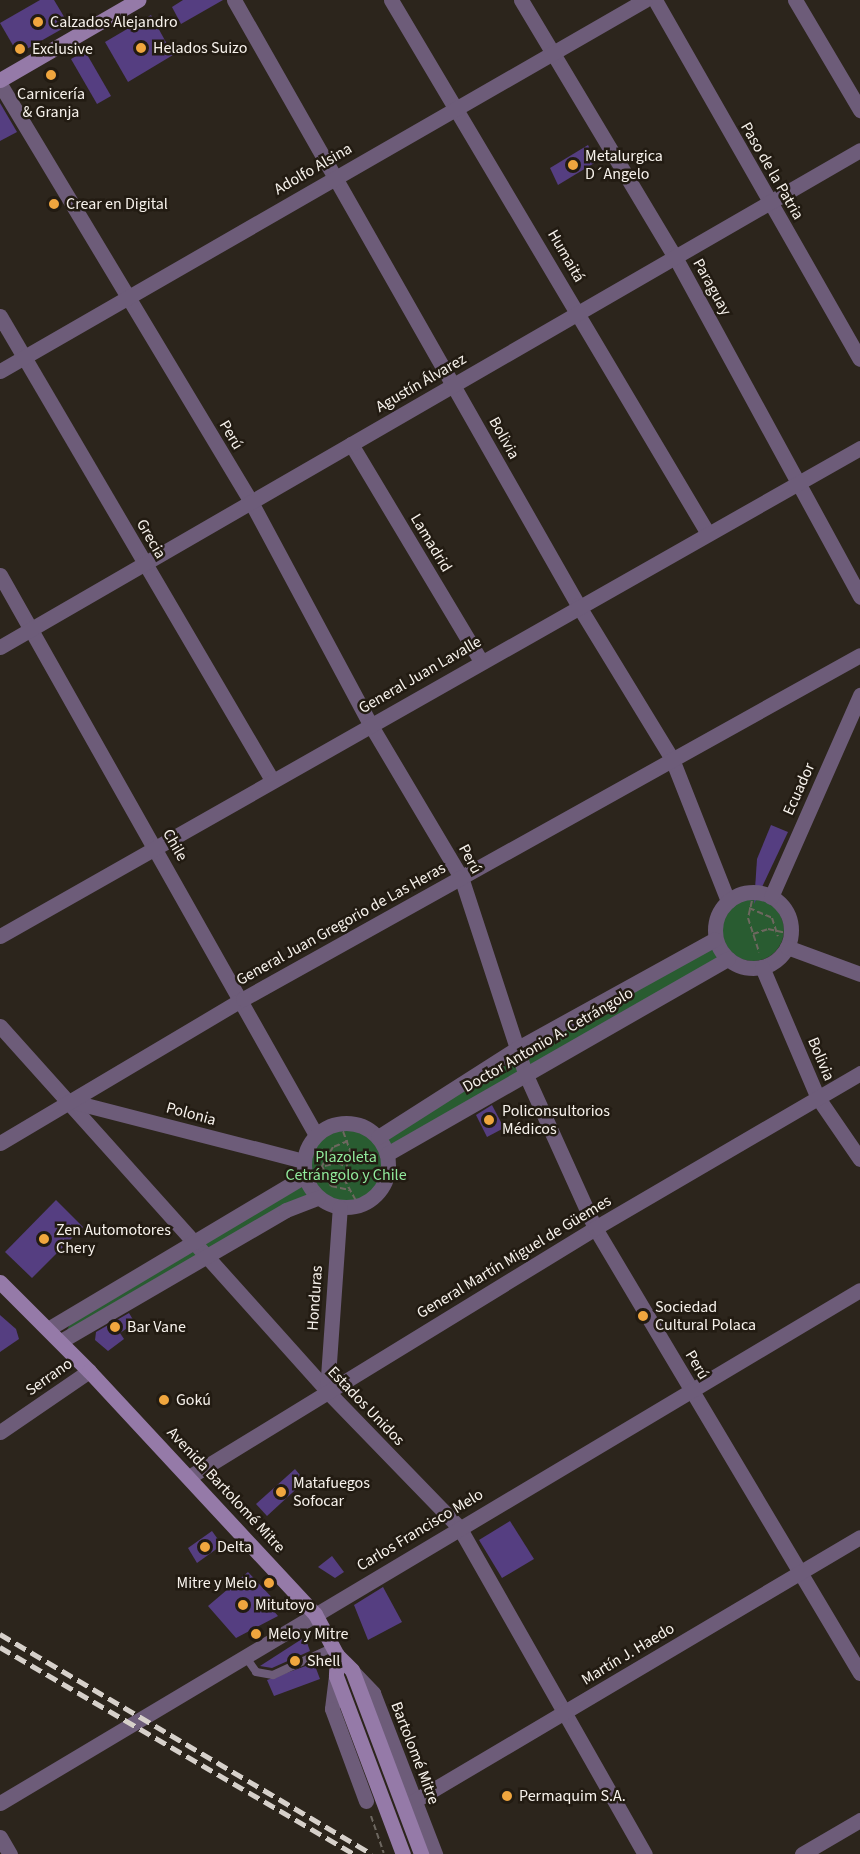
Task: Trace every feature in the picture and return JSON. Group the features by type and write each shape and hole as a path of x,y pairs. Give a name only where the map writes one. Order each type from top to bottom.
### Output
{"main road":[{"path":"0,82 138,0"},
{"name":"Avenida Bartolomé Mitre","path":"0,1282 61,1341 315,1614 335,1651 352,1670 422,1854"},
{"path":"335,1651 336,1676 403,1854"}],"street":[{"name":"Bolivia","path":"234,0 578,605 672,759 728,901"},
{"name":"Humaitá","path":"391,0 458,107 707,532"},
{"name":"Paraguay","path":"521,0 675,257 860,597"},
{"name":"Adolfo Alsina","path":"0,371 645,0"},
{"name":"Paso de la Patria","path":"655,0 768,203 860,359"},
{"path":"795,0 860,110"},
{"name":"Perú","path":"0,82 251,502 370,724 461,877 516,1049 595,1228 860,1674"},
{"name":"Agustín Álvarez","path":"0,647 860,150"},
{"name":"Grecia","path":"0,316 272,780"},
{"name":"Lamadrid","path":"351,444 481,661"},
{"name":"General Juan Lavalle","path":"0,936 798,480 860,448"},
{"name":"Chile","path":"0,575 243,999 316,1135"},
{"name":"General Juan Gregorio de Las Heras","path":"0,1143 243,999 860,655"},
{"name":"Ecuador","path":"771,897 860,695"},
{"path":"754,892 771,897 787,913 783,939 763,961 750,968 728,960 715,939 716,918 728,901 754,892"},
{"name":"Doctor Antonio A. Cetrángolo","path":"378,1137 516,1049 715,939"},
{"path":"783,939 860,974"},
{"name":"Doctor Antonio A. Cetrángolo","path":"387,1154 525,1072 728,960"},
{"name":"Bolivia","path":"763,961 818,1098 860,1159"},
{"name":"Estados Unidos","path":"0,1026 70,1101 327,1392 459,1527 645,1854"},
{"name":"General Martín Miguel de Güemes","path":"189,1477 595,1228 860,1073"},
{"name":"Polonia","path":"70,1101 304,1169"},
{"path":"48,1329 195,1244 304,1169 316,1135 340,1123 367,1128 378,1137 387,1154 386,1181 379,1192 359,1206 340,1207 318,1198 304,1169"},
{"path":"61,1341 286,1210 318,1198"},
{"name":"Honduras","path":"327,1392 340,1207"},
{"name":"Carlos Francisco Melo","path":"0,1803 459,1527 860,1290"},
{"name":"Serrano","path":"0,1432 89,1371"},
{"name":"Martín J. Haedo","path":"414,1801 860,1537"},
{"name":"Bartolomé Mitre","path":"352,1670 373,1693 435,1854"},
{"path":"336,1676 332,1709 366,1801"},
{"path":"802,1854 860,1820"},
{"path":"0,1837 10,1854"}],"lane":[{"path":"245,1656 256,1671 273,1675 335,1651"}],"path":[{"path":"754,892 749,908 753,934 763,961"},
{"path":"749,908 765,913 783,939"},
{"path":"753,934 783,939"},
{"path":"340,1123 348,1141 344,1179 359,1206"},
{"path":"322,1166 333,1147 348,1141"},
{"path":"322,1166 332,1186 350,1190"},
{"path":"304,1169 322,1166 347,1167"},
{"path":"366,1801 384,1853"}],"green space":[{"path":"747,899 759,899 775,908 782,918 784,930 782,942 775,952 759,961 747,961 736,956 727,947 722,936 722,924 727,913 736,904"},
{"path":"715,939 728,959 387,1154 378,1137"},
{"name":"Plazoleta Cetrángolo y Chile","path":"339,1128 353,1128 367,1134 377,1144 383,1158 383,1172 377,1186 367,1196 353,1202 339,1202 325,1196 315,1186 309,1172 309,1158 315,1144 325,1134"},
{"path":"305,1176 318,1198 61,1341 75,1315"}],"building":[{"path":"40,0 54,0 69,25 18,54 0,23"},
{"path":"183,0 223,0 181,24 172,7"},
{"path":"151,15 173,55 128,82 105,42"},
{"path":"85,51 111,96 97,104 71,59"},
{"path":"0,103 17,132 0,141"},
{"name":"Metalurgica D´Angelo","path":"588,145 596,162 558,185 550,168"},
{"path":"771,825 788,832 754,904 757,859"},
{"name":"Policonsultorios Médicos","path":"492,1105 504,1128 487,1137 476,1115"},
{"name":"Zen Automotores Chery","path":"56,1200 83,1227 32,1278 5,1252"},
{"name":"Bar Vane","path":"129,1313 135,1323 120,1333 124,1339 108,1351 95,1340 96,1332"},
{"path":"0,1315 16,1329 19,1339 0,1352"},
{"name":"Matafuegos Sofocar","path":"295,1469 305,1481 267,1516 256,1504"},
{"path":"510,1521 534,1559 502,1578 479,1540"},
{"name":"Delta","path":"212,1531 222,1545 197,1563 188,1548"},
{"path":"332,1556 344,1572 335,1578 318,1567"},
{"name":"Mitutoyo","path":"248,1572 278,1604 272,1609 278,1616 236,1638 208,1606"},
{"path":"383,1587 402,1622 368,1640 354,1605"},
{"path":"305,1637 310,1651 272,1668 260,1666"},
{"path":"314,1663 320,1679 274,1696 267,1680"}],"railway":[{"path":"0,1634 372,1854"},
{"path":"0,1647 354,1854"}],"place":[{"name":"Calzados Alejandro","path":"38,22"},
{"name":"Helados Suizo","path":"141,48"},
{"name":"Exclusive","path":"20,49"},
{"name":"Carnicería & Granja","path":"51,75"},
{"name":"Metalurgica D´Angelo","path":"573,165"},
{"name":"Crear en Digital","path":"54,204"},
{"name":"Policonsultorios Médicos","path":"489,1120"},
{"name":"Zen Automotores Chery","path":"44,1239"},
{"name":"Sociedad Cultural Polaca","path":"643,1316"},
{"name":"Bar Vane","path":"115,1327"},
{"name":"Gokú","path":"164,1400"},
{"name":"Matafuegos Sofocar","path":"281,1492"},
{"name":"Delta","path":"205,1547"},
{"name":"Mitre y Melo","path":"269,1583"},
{"name":"Mitutoyo","path":"243,1605"},
{"name":"Melo y Mitre","path":"256,1634"},
{"name":"Shell","path":"295,1661"},
{"name":"Permaquim S.A.","path":"507,1796"}]}
